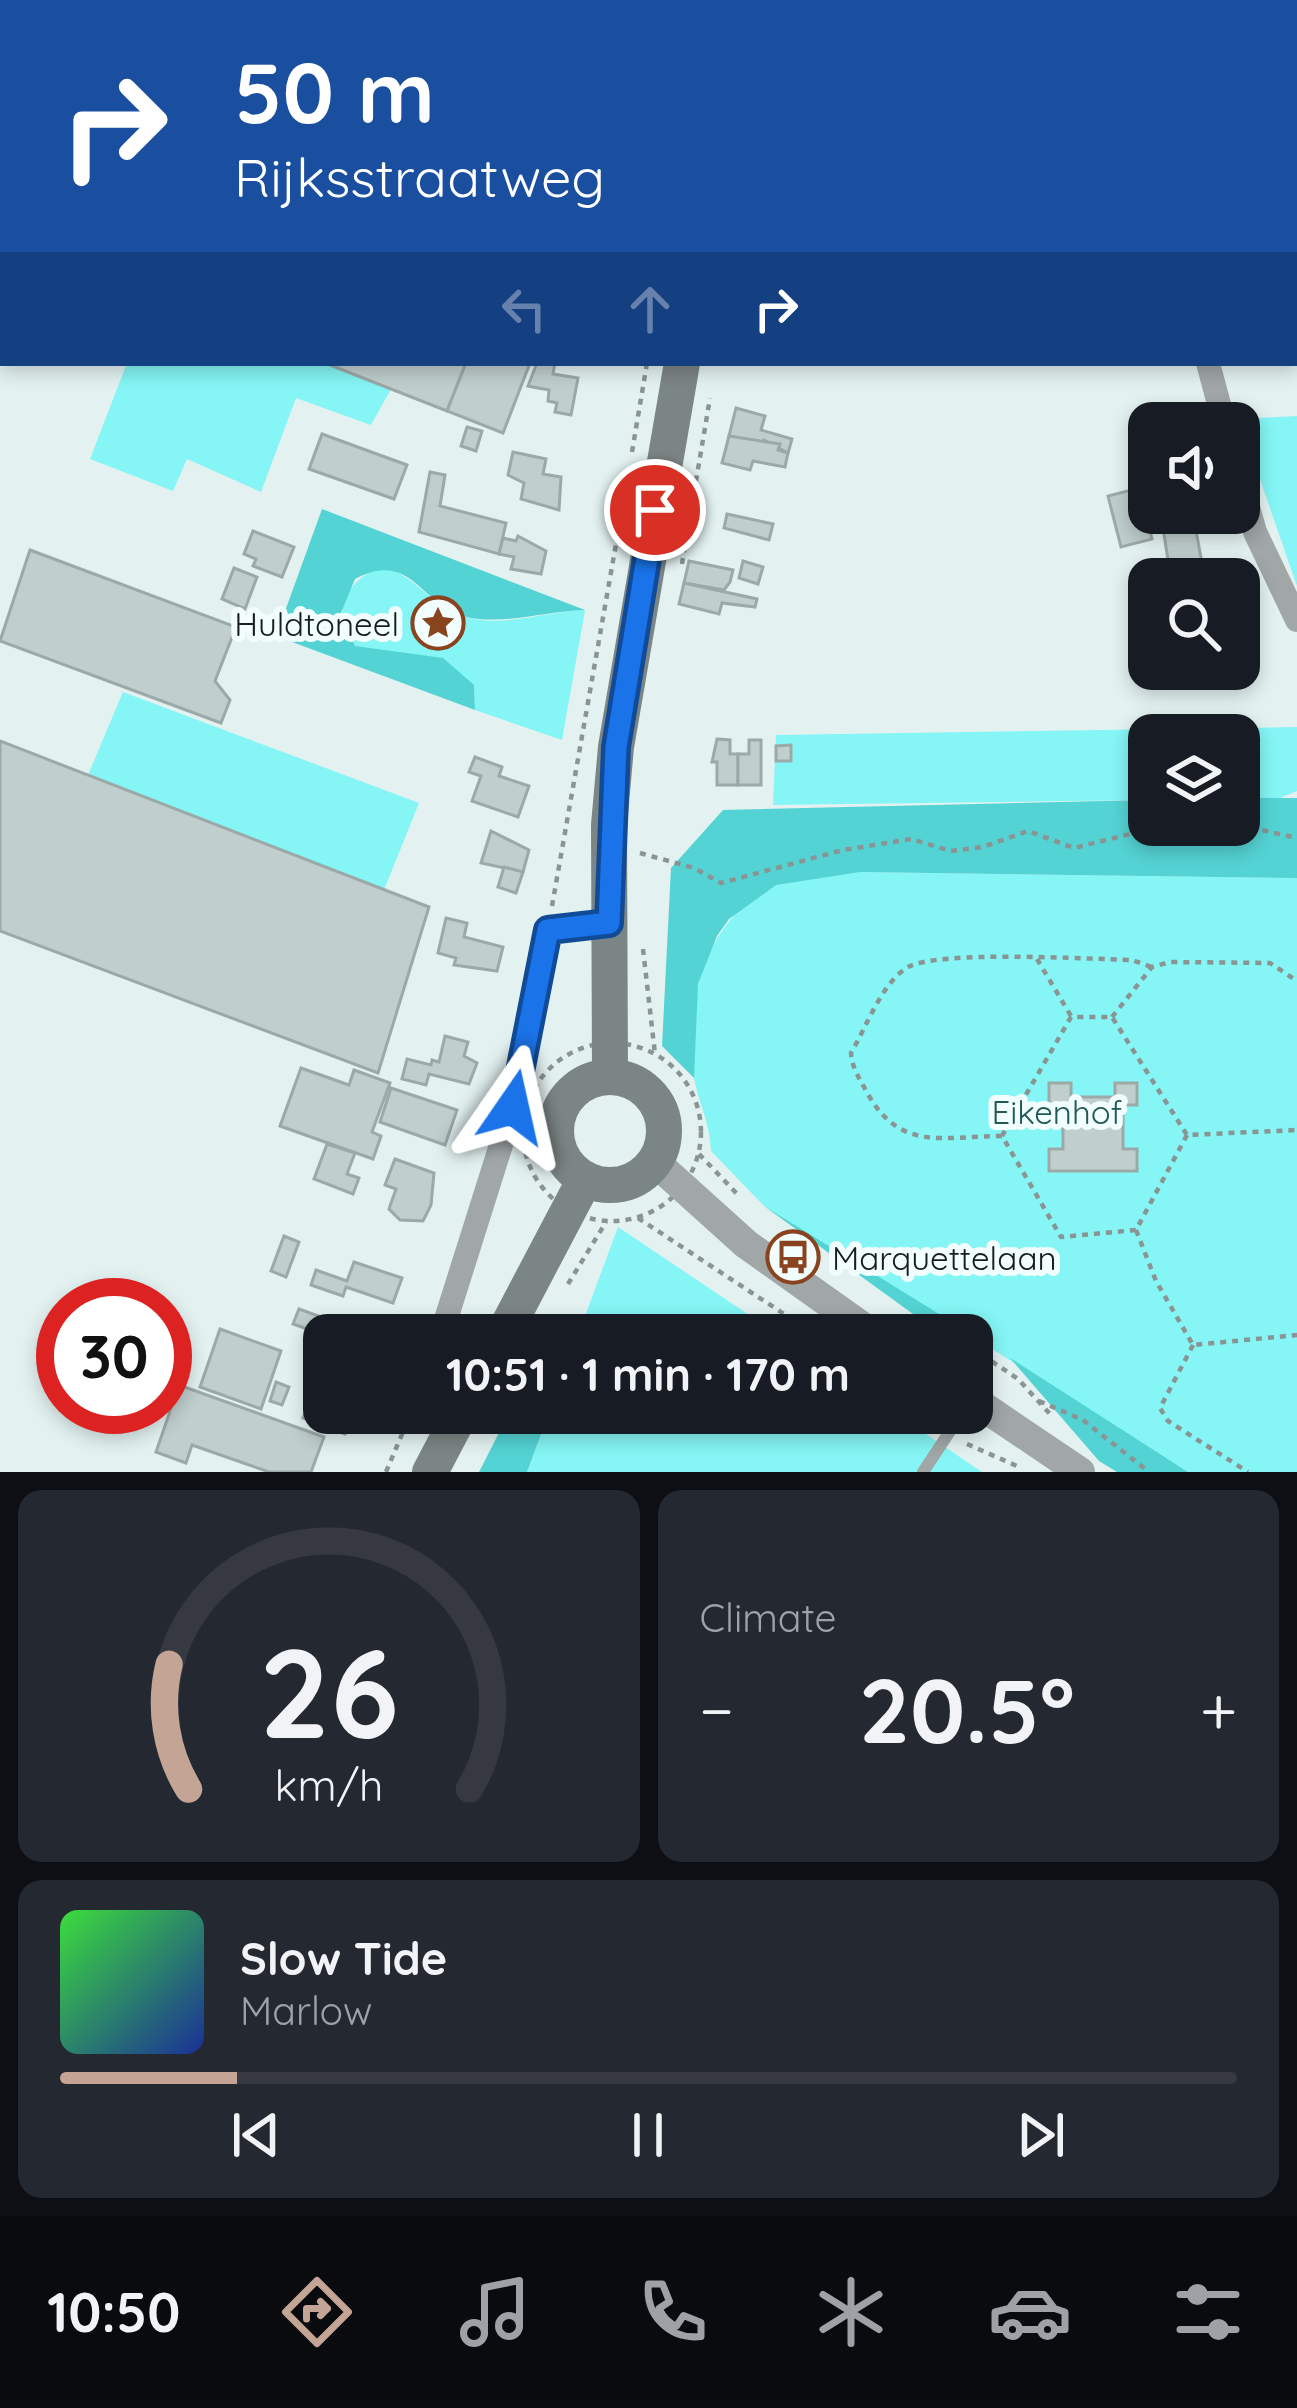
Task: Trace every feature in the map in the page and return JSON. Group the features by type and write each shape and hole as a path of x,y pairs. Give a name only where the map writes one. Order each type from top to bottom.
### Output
{"main road":[{"path":"513,1314 577,1195 556,1142 557,1118 568,1096 610,1059 609,923 616,747 681,366"},
{"path":"577,1195 623,1184 655,1162 664,1124 658,1106 610,1059"},
{"path":"430,1472 450,1434"}],"street":[{"path":"1209,366 1219,402"},
{"path":"1256,534 1297,620"},
{"path":"448,1314 513,1107 548,930 609,923"},
{"path":"655,1162 746,1244 844,1314"},
{"path":"993,1413 1080,1472"}],"lane":[{"path":"923,1472 948,1434"}],"path":[{"path":"632,456 647,366"},
{"path":"548,930 624,502"},
{"path":"1260,830 1297,838"},
{"path":"634,852 694,868 721,884 843,850 911,839 951,851 983,848 1028,831 1074,848 1128,834"},
{"path":"1037,959 1071,1017"},
{"path":"1002,1136 906,1135 891,1127 852,1066 851,1053 894,980 909,966 1037,959 1132,960 1152,967 1170,962 1270,962 1297,981"},
{"path":"1112,1017 1152,967"},
{"path":"1071,1017 1112,1017"},
{"path":"1002,1136 1071,1017"},
{"path":"1112,1017 1187,1135"},
{"path":"582,1048 610,1059 655,1054 678,1072 694,1096 701,1125 699,1154 684,1186 663,1206 638,1218 606,1221 577,1195 546,1192 530,1168 523,1139 525,1110 537,1084 556,1062 582,1048"},
{"path":"1187,1135 1297,1130"},
{"path":"1187,1135 1136,1230 1156,1281 1193,1345"},
{"path":"1002,1136 1061,1237 1136,1230"},
{"path":"638,1218 784,1314"},
{"path":"1193,1345 1297,1335"},
{"path":"1193,1345 1160,1408 1168,1421 1248,1472"},
{"path":"993,1362 1018,1379 1061,1426"},
{"path":"1036,1400 1083,1420 1149,1472"},
{"path":"386,1472 402,1434"},
{"path":"953,1434 1031,1472"}],"green space":[{"path":"126,366 333,366 391,389 371,425 296,398 261,492 187,459 173,491 90,459"},
{"path":"1297,416 1297,586 1260,479 1260,418"},
{"path":"384,566 452,611 478,620 585,610 562,740 475,710 474,685 382,651 355,647 343,622 346,599 360,579"},
{"path":"123,692 419,803 384,890 88,775"},
{"path":"1297,727 1297,791 1280,798 1260,798 1260,728"},
{"path":"1128,730 1128,800 773,805 776,735"},
{"name":"Eikenhof","path":"860,872 1297,878 1297,1472 1188,1472 993,1350 993,1314 936,1314 764,1206 711,1151 691,1051 696,994 704,966 732,918 753,898 777,884 807,876"},
{"path":"618,1227 748,1314 586,1314"},
{"path":"541,1434 926,1434 982,1472 527,1472"}],"shaded area":[{"path":"322,509 585,610 471,618 440,604 404,575 375,571 355,579 341,613 355,646 443,658 474,685 475,710 276,636"},
{"path":"1260,798 1297,798 1297,878 860,872 776,885 729,919 717,936 698,984 694,1078 662,1046 671,868 723,810 1128,800 1128,846 1260,846"},
{"path":"764,1206 939,1314 913,1314"},
{"path":"1010,1358 1188,1472 1117,1472 1099,1461"},
{"path":"498,1434 541,1434 527,1472 479,1472"}],"building":[{"path":"333,366 465,366 447,411"},
{"path":"465,366 529,366 503,433 447,411"},
{"path":"536,366 554,366 553,374 578,378 571,415 555,412 557,403 548,401 549,390 528,386"},
{"path":"736,408 765,416 761,430 792,439 788,453 764,440 762,444 729,436"},
{"path":"467,427 482,431 476,451 461,446"},
{"path":"322,434 407,465 394,499 309,469"},
{"path":"729,436 780,444 778,450 788,453 785,467 753,461 750,470 722,463"},
{"path":"513,452 546,459 543,474 561,477 559,510 521,499 524,483 508,475"},
{"path":"430,472 445,475 440,506 506,523 499,554 419,532"},
{"path":"1128,491 1128,534 1151,534 1152,539 1121,547 1108,496"},
{"path":"727,514 773,524 769,540 724,528"},
{"path":"253,531 294,547 282,577 253,566 256,559 244,554"},
{"path":"1164,534 1197,534 1201,558 1168,558"},
{"path":"518,536 546,551 541,574 511,569 514,557 499,554 503,538 516,541"},
{"path":"30,550 236,627 215,681 230,700 221,723 0,641"},
{"path":"689,561 733,570 730,582 724,590 684,583"},
{"path":"743,561 763,567 758,584 739,578"},
{"path":"234,568 257,577 245,609 222,599"},
{"path":"684,583 757,599 755,607 722,603 719,614 679,604"},
{"path":"717,739 730,740 730,754 738,754 738,785 717,785 717,762 712,762"},
{"path":"749,740 761,740 761,785 738,785 738,754 749,754"},
{"path":"0,741 429,907 378,1073 0,931"},
{"path":"791,745 791,761 776,761 776,746"},
{"path":"475,757 502,767 499,776 529,786 518,817 472,801 481,776 469,772"},
{"path":"491,831 529,850 523,872 481,863"},
{"path":"504,867 523,872 516,893 498,887"},
{"path":"446,918 467,923 464,937 503,947 497,971 454,965 456,958 438,953"},
{"path":"445,1036 468,1042 464,1056 477,1063 469,1084 429,1074 426,1085 402,1079 407,1059 431,1065 432,1060 439,1062"},
{"path":"301,1068 349,1085 354,1070 390,1083 372,1132 381,1136 373,1159 280,1126"},
{"path":"1049,1083 1071,1083 1071,1097 1115,1097 1115,1083 1137,1083 1137,1105 1123,1105 1123,1149 1137,1149 1137,1171 1049,1171 1049,1149 1063,1149 1063,1105 1049,1105"},
{"path":"391,1088 457,1110 445,1145 380,1122"},
{"path":"327,1144 355,1153 347,1174 359,1178 353,1194 314,1179"},
{"path":"395,1159 434,1173 431,1205 423,1221 400,1220 389,1209 396,1189 385,1185"},
{"path":"284,1236 299,1242 286,1277 271,1271"},
{"path":"354,1262 402,1278 393,1303 346,1287 343,1296 311,1285 316,1270 347,1281"},
{"path":"299,1309 313,1314 303,1314 303,1327 293,1324"},
{"path":"220,1329 281,1351 261,1409 200,1387"},
{"path":"276,1382 289,1387 282,1405 270,1401"},
{"path":"192,1390 303,1429 303,1434 324,1437 311,1472 269,1472 192,1445 186,1463 156,1452 162,1434 192,1434"}],"place":[{"name":"Huldtoneel","path":"438,623"},
{"name":"Marquettelaan","path":"793,1257"}],"route":[{"path":"513,1107 548,930 609,923 609,825 616,747 655,510"}]}
